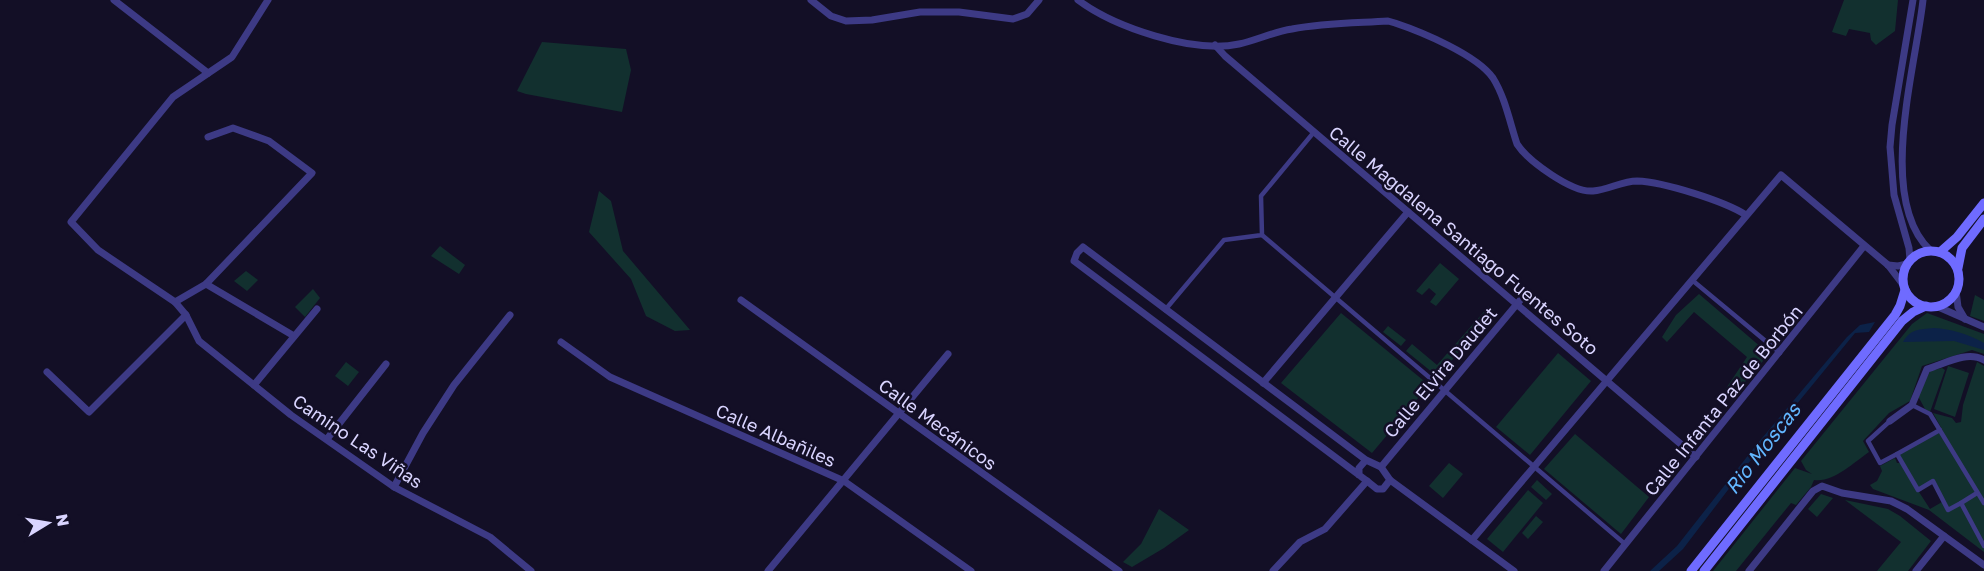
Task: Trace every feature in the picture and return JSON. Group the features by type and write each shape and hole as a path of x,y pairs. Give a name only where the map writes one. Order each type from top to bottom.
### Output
{"main road":[{"path":"1691,571 1895,315 1905,288 1904,273 1908,262 1921,252 1935,251 1957,237 1984,203"},
{"path":"1704,571 1902,321 1913,312 1948,301 1956,291 1962,248 1984,219"},
{"path":"1935,251 1952,260 1958,270"},
{"path":"1905,288 1914,301 1931,306"}],"street":[{"path":"114,0 208,73 231,57 268,0"},
{"path":"811,0 831,16 846,21 872,20 920,12 959,12 1013,19 1027,14 1039,0"},
{"path":"1078,0 1089,9 1124,25 1166,40 1215,45 1237,44 1274,32 1305,27 1395,22 1469,57 1486,70 1497,85 1517,144 1523,153 1538,165 1578,189 1587,192 1627,182 1649,182 1732,206 1746,215"},
{"path":"1888,265 1898,266 1908,262 1909,248 1894,195 1890,147 1913,0"},
{"path":"1923,0 1903,127 1903,164 1906,194 1913,224 1919,238 1935,251"},
{"name":"Calle Magdalena Santiago Fuentes Soto","path":"1215,45 1224,56 1696,456"},
{"name":"Camino Las Viñas","path":"208,73 172,97 71,222 98,250 175,302 186,315 199,341 291,416 394,487 490,537 531,571"},
{"path":"175,302 206,284 312,173 270,141 233,128 208,137"},
{"path":"1314,132 1261,196 1262,235 1626,545"},
{"path":"1472,540 1781,175 1888,265 1905,288"},
{"path":"1263,382 1408,212"},
{"path":"1165,310 1224,240 1262,235"},
{"name":"Calle Infanta Paz de Borbón","path":"1604,571 1864,246"},
{"path":"1390,480 1383,489 1377,489 1074,261 1077,253 1083,247 1366,460 1381,467 1390,480 1514,571"},
{"path":"1692,280 1780,353"},
{"path":"206,284 294,336"},
{"path":"1956,291 1958,307 1965,319"},
{"name":"Calle Elvira Daudet","path":"1381,467 1522,297"},
{"name":"Calle Mecánicos","path":"741,300 1119,571"},
{"path":"1931,306 1984,327"},
{"path":"254,385 316,309"},
{"path":"47,372 89,412 186,315"},
{"path":"394,487 423,433 454,385 510,315"},
{"name":"Calle Albañiles","path":"561,342 610,377 844,481 971,571"},
{"path":"768,571 948,354"},
{"path":"1940,430 1880,463 1868,441 1912,405 1927,369 1966,356 1984,360"},
{"path":"327,439 386,364"},
{"path":"1912,405 1930,414 1984,503"},
{"path":"1897,454 1918,489 1933,481 1947,510 1977,493"},
{"path":"1359,475 1359,468 1366,460"},
{"path":"1273,571 1300,542 1325,529 1367,481"},
{"path":"1749,571 1813,491 1822,486 1842,493 1891,501 1907,509 1984,565"},
{"path":"1961,503 1984,546"},
{"path":"1916,571 1944,536"}],"green space":[{"path":"1844,0 1898,0 1895,31 1876,45 1871,40 1870,33 1849,29 1846,36 1832,32"},
{"path":"542,42 626,49 631,70 622,112 517,91"},
{"path":"599,191 611,201 623,251 690,330 675,331 646,316 631,279 589,232"},
{"path":"440,246 465,265 459,274 431,256"},
{"path":"1440,263 1459,279 1436,306 1430,302 1436,294 1429,288 1422,295 1416,291"},
{"path":"246,271 258,280 247,291 234,281"},
{"path":"313,289 320,298 305,317 295,307"},
{"path":"1699,294 1769,354 1733,396 1725,390 1747,357 1694,312 1667,342 1662,337 1676,315"},
{"path":"1975,295 1984,300 1984,321 1970,316"},
{"path":"1489,306 1494,310 1438,377 1406,351 1412,344 1437,365"},
{"path":"1341,313 1429,385 1372,453 1281,383"},
{"path":"1927,313 1984,334 1984,354 1972,350 1922,366 1910,401 1889,413 1863,441 1869,452 1836,475 1814,480 1796,505 1791,503 1736,571 1713,571 1795,468 1812,474 1806,470 1801,461 1912,324"},
{"path":"1388,326 1406,340 1401,346 1383,332"},
{"path":"1558,353 1591,381 1530,455 1496,427"},
{"path":"346,362 359,372 348,386 335,376"},
{"path":"1977,362 1984,366 1984,552 1929,510 1873,489 1870,485 1877,481 1882,471 1880,466 1895,458 1897,463 1900,463 1897,454 1943,431 1933,413 1952,418 1956,423 1961,422 1963,405","holes":["1932,483 1942,502 1930,509 1919,492"]},
{"path":"1948,366 1969,373 1955,417 1934,409"},
{"path":"1942,368 1945,370 1930,412 1925,409 1918,396 1930,371"},
{"path":"1575,434 1649,497 1621,534 1544,469"},
{"path":"1449,463 1463,474 1443,498 1429,486"},
{"path":"1537,480 1552,494 1546,500 1531,487"},
{"path":"1528,490 1543,503 1503,552 1487,539"},
{"path":"1821,494 1833,498 1817,517 1808,509"},
{"path":"1845,500 1888,509 1931,541 1908,571 1877,571 1901,542"},
{"path":"1159,509 1189,530 1132,567 1123,562 1141,544"},
{"path":"1536,516 1543,522 1528,539 1522,533"}],"water":[{"path":"1875,322 1869,332 1855,333 1747,465 1683,549 1659,571 1650,571 1677,546 1757,444 1847,337 1860,325"},
{"path":"1934,328 1972,337 1984,343 1984,350 1954,341 1903,342 1912,332"}],"water label":[{"name":"Rio Moscas","path":"1762,448"}]}
